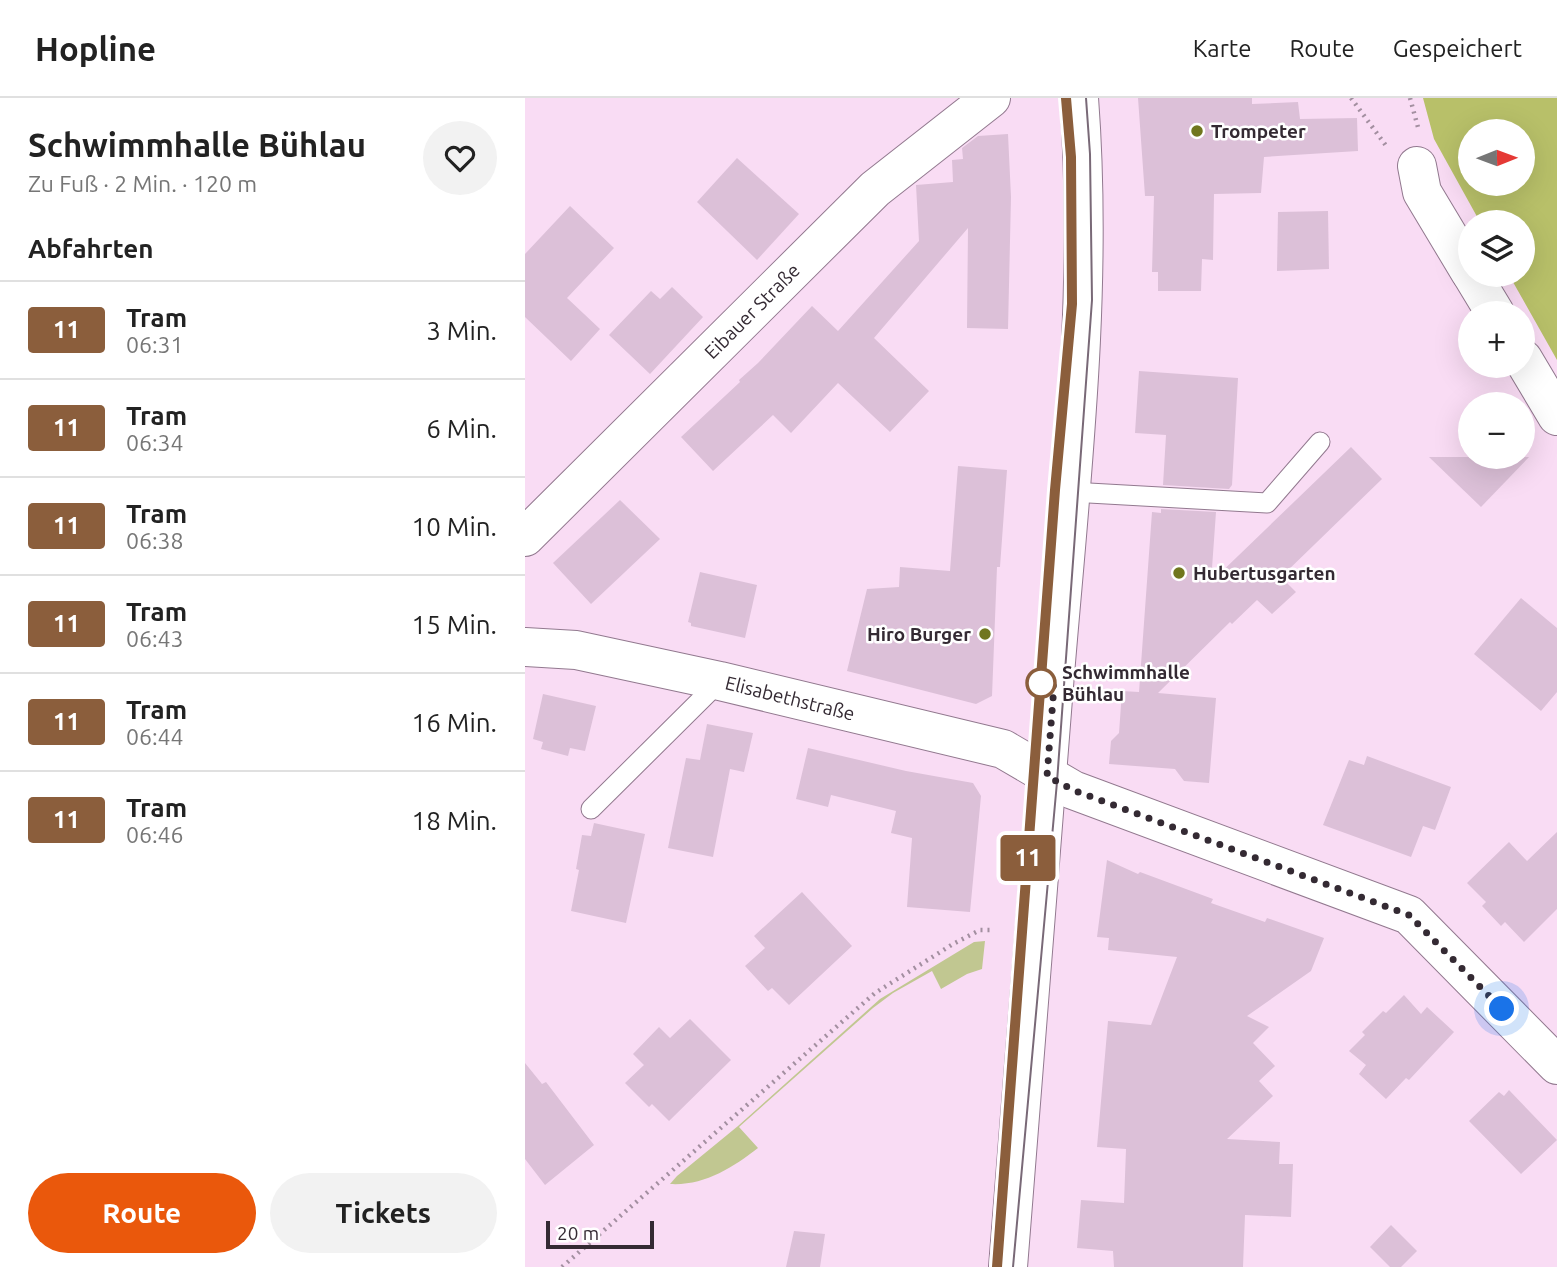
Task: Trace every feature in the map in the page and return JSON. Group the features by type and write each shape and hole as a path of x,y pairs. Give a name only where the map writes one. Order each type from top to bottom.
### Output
{"street":[{"name":"Eibauer Straße","path":"525,537 875,189 991,98"},
{"path":"1008,1267 1026,1010 1071,492 1083,296 1083,158 1079,98"},
{"path":"1417,166 1422,192 1458,252"},
{"path":"1534,378 1557,416"},
{"name":"Elisabethstraße","path":"525,647 576,650 720,681 1003,749 1073,790 1409,915 1557,1065"}],"lane":[{"path":"1071,492 1267,503 1320,442"},
{"path":"591,809 720,681"}],"path":[{"path":"1351,98 1392,155 1417,166"},
{"path":"562,1267 875,993 953,944 980,930 993,930"}],"green space":[{"path":"1423,98 1557,98 1557,360 1535,321 1535,301 1524,301 1516,287 1535,287 1535,210 1473,210 1466,196 1535,196 1535,119 1458,119 1458,182 1434,139"},
{"path":"985,941 982,969 941,989 932,971 893,993 739,1127 758,1148 706,1179 670,1184 880,999 974,942"}],"building":[{"path":"1138,98 1252,98 1252,104 1298,102 1300,119 1357,118 1358,151 1264,157 1261,193 1214,194 1213,260 1202,259 1201,291 1158,291 1158,272 1152,272 1154,196 1145,196"},
{"path":"1008,134 1011,197 1008,329 967,328 968,228 874,338 929,391 890,432 838,383 791,433 773,415 713,471 681,437 740,382 739,380 812,306 838,331 919,241 916,185 953,182 952,160 963,159 962,148 978,136"},
{"path":"737,158 799,214 757,260 697,202"},
{"path":"570,206 614,248 567,298 600,329 571,361 525,317 525,254"},
{"path":"1328,211 1329,269 1277,271 1278,212"},
{"path":"672,287 703,317 650,374 609,335 651,291 660,299"},
{"path":"1139,371 1238,378 1232,485 1229,489 1163,485 1166,435 1135,433"},
{"path":"1351,447 1382,479 1281,577 1296,592 1272,614 1257,600 1232,624 1230,622 1158,693 1216,698 1209,783 1184,781 1175,769 1109,764 1111,741 1119,733 1122,691 1139,692 1152,512 1161,513 1161,509 1216,512 1211,582"},
{"path":"1429,457 1458,457 1458,469 1517,469 1481,507"},
{"path":"958,466 1007,470 1000,567 997,567 992,696 976,704 847,671 867,589 899,587 900,567 950,571"},
{"path":"620,500 660,539 591,604 553,563"},
{"path":"700,572 757,585 745,638 691,626 688,622"},
{"path":"1521,598 1557,628 1557,692 1541,711 1474,654"},
{"path":"543,694 596,706 585,751 570,748 568,756 541,749 543,742 533,739"},
{"path":"707,724 753,733 744,772 730,769 713,857 668,848 686,758 700,760"},
{"path":"808,748 906,771 973,783 981,796 970,912 907,907 912,838 891,833 896,811 831,795 828,807 796,799"},
{"path":"1367,756 1451,787 1435,830 1423,826 1411,857 1323,825 1349,760 1364,765"},
{"path":"594,823 645,834 626,923 571,911 582,835 591,836"},
{"path":"1557,832 1557,909 1524,942 1505,922 1501,926 1482,906 1486,902 1467,883 1509,842 1527,861"},
{"path":"1107,860 1138,874 1140,872 1213,899 1211,903 1265,922 1267,918 1324,938 1311,971 1247,1016 1269,1027 1253,1043 1275,1066 1259,1081 1273,1096 1227,1139 1280,1142 1279,1164 1293,1164 1291,1217 1245,1215 1243,1267 1114,1267 1113,1251 1077,1248 1081,1200 1124,1203 1126,1149 1097,1147 1108,1021 1151,1025 1177,957 1108,950 1109,938 1097,937"},
{"path":"802,892 852,946 789,1005 772,988 768,991 745,966 765,948 754,936"},
{"path":"1404,995 1421,1014 1427,1007 1454,1032 1409,1080 1406,1078 1386,1099 1359,1074 1366,1065 1349,1051 1365,1035 1362,1032"},
{"path":"690,1019 731,1060 669,1121 652,1104 649,1107 625,1083 644,1065 633,1054 659,1027 670,1038"},
{"path":"525,1063 542,1084 546,1082 594,1145 545,1185 525,1159"},
{"path":"1509,1090 1557,1140 1521,1174 1469,1121 1499,1092 1504,1096"},
{"path":"1391,1225 1417,1251 1401,1267 1390,1267 1370,1247"},
{"path":"794,1231 825,1234 820,1267 786,1267"}],"tram line":[{"path":"997,1267 1055,490 1072,304 1071,157 1066,98"},
{"name":"11","path":"997,1267 1055,490 1072,304 1071,157 1066,98"},
{"path":"1013,1267 1057,782 1092,300 1090,154 1086,98"}],"place":[{"name":"Trompeter","path":"1197,131"},
{"name":"Hubertusgarten","path":"1179,573"},
{"name":"Hiro Burger","path":"985,634"},
{"name":"Schwimmhalle Bühlau","path":"1041,683"}],"route":[{"path":"1041,683 1054,686 1047,776 1073,790 1409,915 1502,1009"}]}
